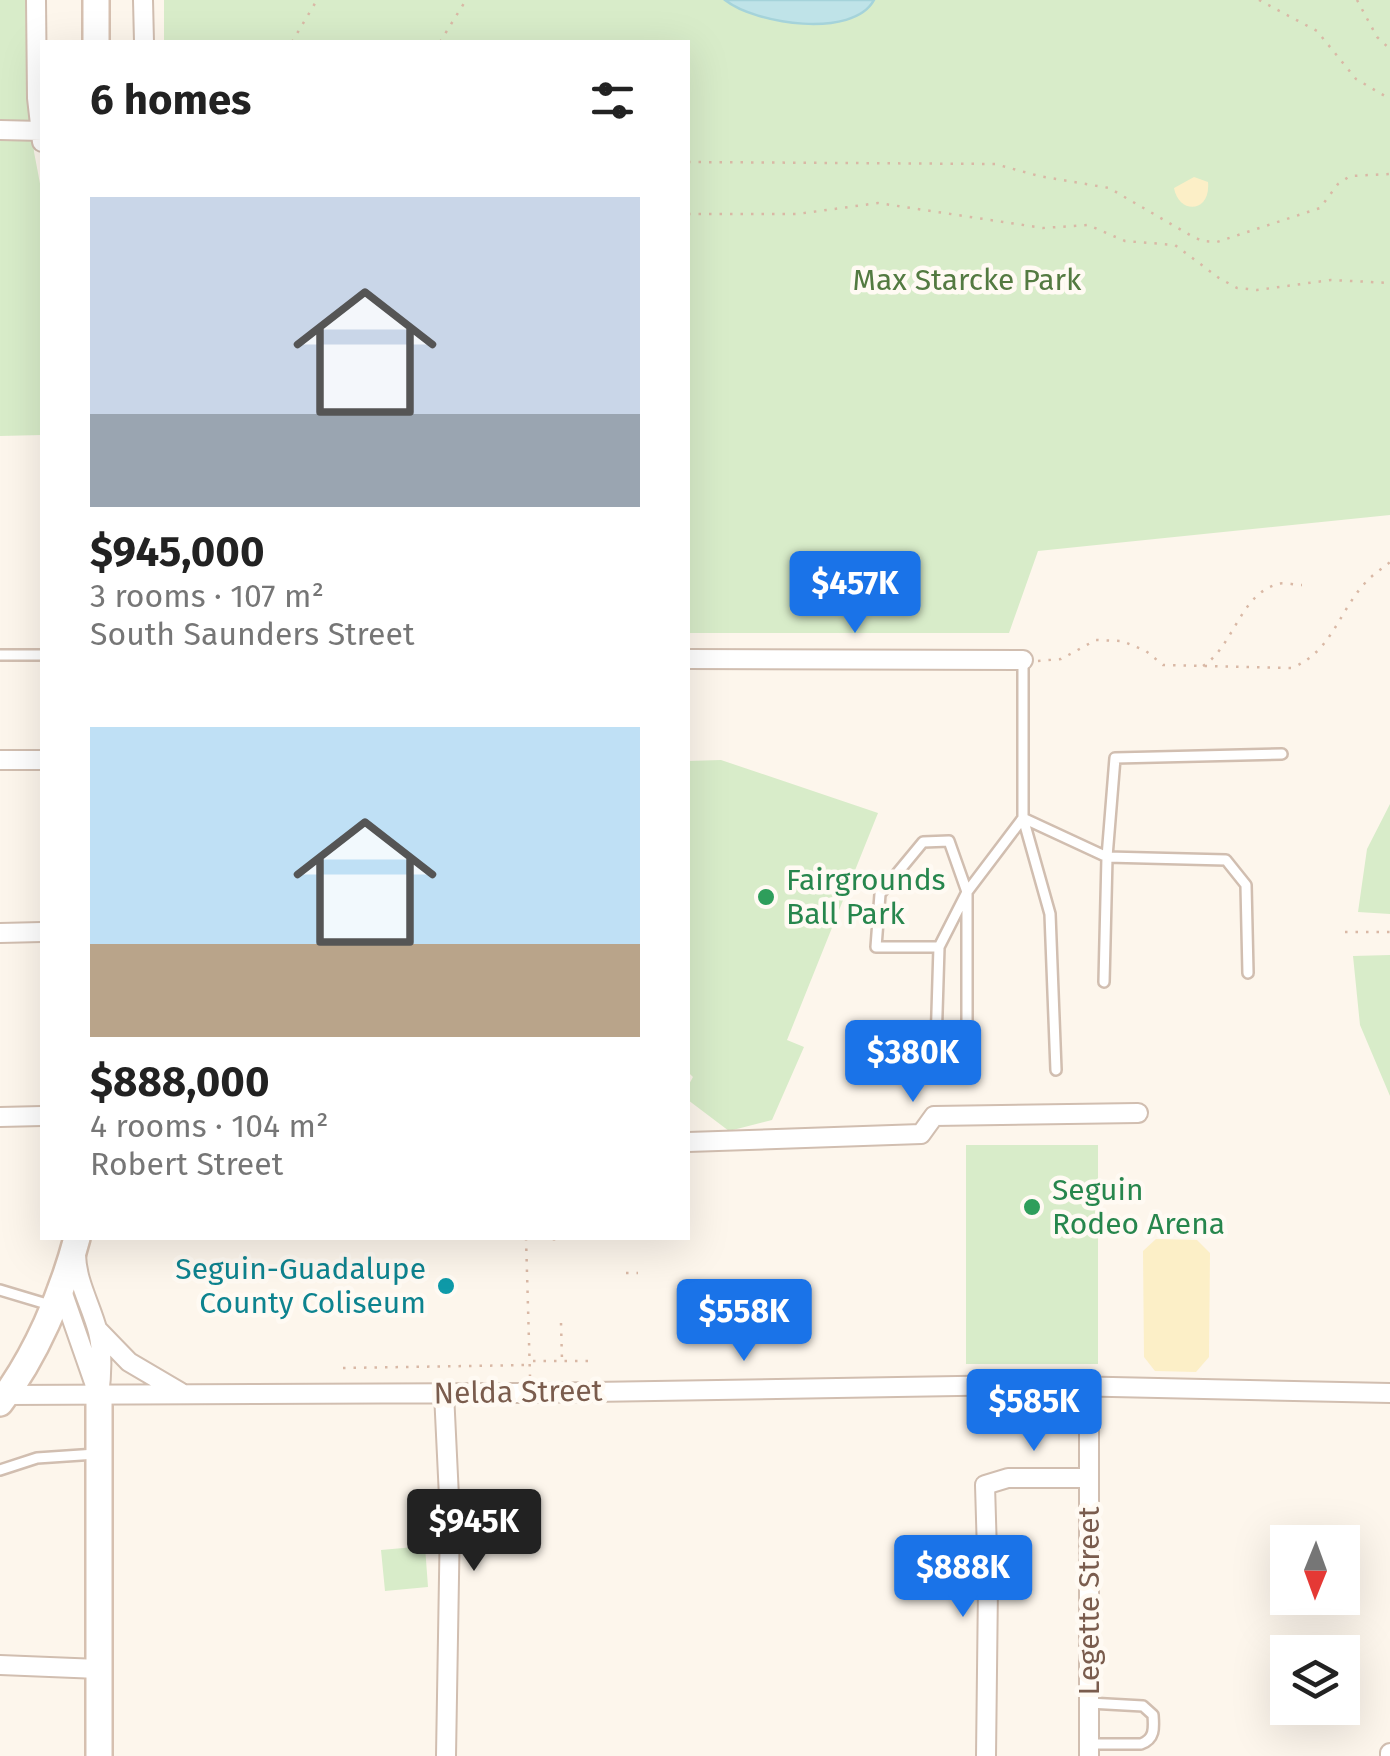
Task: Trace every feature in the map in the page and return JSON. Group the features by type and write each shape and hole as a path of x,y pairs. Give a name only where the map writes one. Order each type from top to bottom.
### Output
{"street":[{"path":"36,0 40,120"},
{"path":"96,0 96,40"},
{"path":"144,0 144,40"},
{"path":"0,130 40,135"},
{"path":"690,660 1023,660"},
{"path":"0,760 40,760"},
{"path":"0,933 40,932"},
{"path":"690,1142 921,1134 934,1116 1138,1113"},
{"path":"0,1117 40,1116"},
{"path":"2,1396 38,1341 76,1240"},
{"path":"76,1240 77,1272 97,1328 102,1363 98,1756"},
{"path":"57,1297 99,1396"},
{"path":"97,1328 130,1362 180,1392"},
{"name":"Nelda Street","path":"2,1396 1089,1386 1390,1393"},
{"name":"Legette Street","path":"1089,1386 1089,1750"},
{"path":"444,1393 450,1518 446,1756"},
{"path":"986,1756 986,1484 1008,1478 1089,1478"},
{"path":"0,1665 99,1669"}],"lane":[{"path":"0,655 40,655"},
{"path":"1023,660 1023,818 1050,914 1056,1070"},
{"path":"1104,982 1107,858 1115,758 1282,754"},
{"path":"1023,818 1107,858 1226,860 1246,885 1248,973"},
{"path":"935,1078 940,947 967,892 1023,818"},
{"path":"940,947 876,946 880,894 923,842 949,841 967,892 967,1066"},
{"path":"0,1290 57,1297"},
{"path":"0,1470 37,1458 99,1454"},
{"path":"1089,1750 1148,1742 1154,1731 1153,1715 1143,1706 1090,1703"}],"path":[{"path":"293,40 317,0"},
{"path":"441,40 466,0"},
{"path":"1259,0 1317,31 1356,79 1390,99"},
{"path":"1357,0 1378,37 1390,48"},
{"path":"690,162 995,164 1109,188 1190,236 1217,242 1320,208 1338,184 1350,176 1390,174"},
{"path":"690,214 797,214 878,203 1043,228 1088,225 1124,241 1175,245 1237,288 1257,290 1331,280 1390,283"},
{"path":"1046,661 1061,659 1096,640 1122,642 1146,651 1163,665 1292,668 1308,661 1325,646 1364,584 1390,562"},
{"path":"1202,666 1220,653 1255,597 1278,584 1302,585"},
{"path":"1346,932 1390,932"},
{"path":"526,1240 530,1393"},
{"path":"554,1240 554,1246"},
{"path":"626,1273 638,1272"},
{"path":"561,1323 562,1360"},
{"path":"343,1368 596,1360"}],"green space":[{"path":"0,0 29,0 30,93 40,184 40,435 0,436"},
{"name":"Max Starcke Park","path":"164,0 1390,0 1390,515 1038,551 1009,633 690,633 690,40 164,40"},
{"name":"Fairgrounds Ball Park","path":"721,760 878,813 787,1040 804,1047 772,1120 729,1131 690,1102 690,761"},
{"path":"1390,804 1390,914 1358,912 1367,849"},
{"path":"1390,955 1390,1096 1360,1025 1353,956"},
{"name":"Seguin Rodeo Arena","path":"966,1145 1098,1145 1098,1364 966,1364"},
{"path":"425,1546 428,1587 385,1591 381,1550"}],"sand":[{"path":"1194,177 1208,182 1208,192 1205,200 1194,207 1182,203 1174,188"},
{"path":"1156,1239 1197,1240 1210,1253 1209,1357 1196,1372 1155,1371 1144,1357 1143,1251"}],"water":[{"path":"725,0 874,0 863,12 846,20 803,24 758,16"}],"place":[{"name":"Fairgrounds Ball Park","path":"766,897"},
{"name":"Seguin Rodeo Arena","path":"1032,1207"},
{"name":"Seguin-Guadalupe County Coliseum","path":"446,1286"}]}
